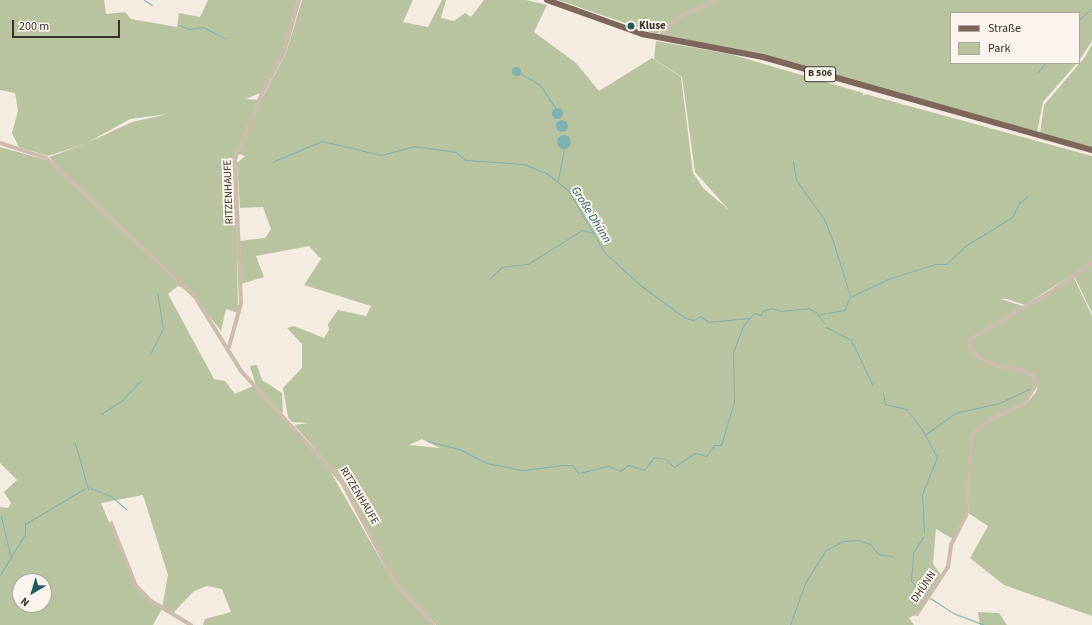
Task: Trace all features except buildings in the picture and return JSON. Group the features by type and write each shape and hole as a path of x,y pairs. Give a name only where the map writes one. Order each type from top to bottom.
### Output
{"main road":[{"name":"B 506","path":"547,0 659,37 762,57 1092,150"}],"street":[{"name":"RITZENHAUFE","path":"229,347 241,303 235,159 262,93 284,52 298,0"},
{"path":"659,37 679,17 716,0"},
{"name":"RITZENHAUFE","path":"0,144 46,158 103,215 176,277 195,297 229,347 241,371 334,472 396,584 433,625"},
{"name":"DHÜNN","path":"917,614 948,567 951,546 966,515 972,435 988,420 1024,404 1037,383 1033,375 1020,369 994,365 978,357 970,348 970,339 1049,293 1092,263"},
{"path":"111,523 136,586 151,601 191,625"}],"green space":[{"path":"0,0 104,0 106,14 125,12 131,19 177,27 179,13 200,17 208,0 297,0 283,51 260,93 246,99 261,100 286,53 302,0 413,0 403,22 428,27 442,0 446,0 441,18 454,21 465,13 471,17 484,0 526,0 547,5 534,32 576,63 599,91 652,58 681,77 693,173 704,189 729,210 695,172 682,77 654,59 656,41 730,54 863,93 863,96 865,94 1092,156 1092,262 1025,305 1007,299 1001,299 1023,306 970,338 969,348 994,367 1020,370 1032,375 1036,383 1024,404 987,419 971,435 965,515 953,539 936,529 933,564 942,576 917,614 909,618 914,625 436,625 397,584 343,481 294,425 309,423 292,422 288,417 283,388 302,368 302,344 287,328 294,326 324,338 329,330 328,324 338,310 366,316 371,306 304,285 321,259 309,246 256,256 264,277 241,284 240,241 265,238 271,229 263,207 240,208 237,163 245,156 235,152 238,313 226,309 221,331 188,289 178,286 168,294 214,379 225,381 235,394 253,386 329,469 395,585 431,625 203,625 205,619 231,612 222,589 207,586 194,591 173,613 162,609 153,625 0,625 0,507 8,508 11,503 4,492 17,480 0,463 0,147 46,160 81,193 49,157 87,143 48,156 19,147 12,133 18,111 15,93 0,90","holes":["168,114 132,122 87,143 130,119","422,439 440,448 409,445","143,495 168,575 162,608 136,586 101,503"]},
{"path":"558,0 1092,0 1092,41 1080,59 1080,12 950,12 950,64 1076,64 1043,102 1037,133 759,55 662,36 678,17 657,34"},
{"path":"1092,44 1092,148 1040,134 1044,105 1085,57"},
{"path":"1092,264 1092,313 1074,276"},
{"path":"1073,276 1092,316 1092,616 1004,585 970,558 988,526 968,513 973,435 988,422 1025,405 1036,392 1038,383 1034,374 994,364 979,356 971,347 971,339"},
{"path":"257,365 262,380 282,393 283,414 256,386 250,366"},
{"path":"978,612 999,613 1007,625 980,625"}],"water":[{"path":"516,66 521,71 516,76 511,71"},
{"path":"557,107 561,109 563,113 561,117 557,119 553,117 551,113 553,109"},
{"path":"562,120 566,122 568,126 566,130 562,132 558,130 556,126 558,122"},
{"path":"564,135 569,137 571,142 569,147 564,149 559,147 557,142 559,137"}],"waterway":[{"path":"144,0 152,5"},
{"path":"1080,19 1092,8"},
{"path":"179,25 189,29 203,27 225,38"},
{"path":"1038,72 1044,64"},
{"path":"520,73 540,85 555,107"},
{"name":"Große Dhünn","path":"274,161 322,141 381,155 414,146 456,152 465,160 523,164 546,173 568,190 605,253 640,285 685,318 693,320 701,316 708,322 750,318"},
{"path":"558,180 564,150"},
{"path":"793,161 796,180 824,219 833,241 850,296"},
{"path":"828,313 844,310 850,297 888,279 935,264 946,264 965,246 1012,217 1019,203 1028,196"},
{"path":"489,279 502,267 528,264 582,230 593,233"},
{"path":"150,354 163,329 157,292"},
{"path":"427,441 459,449 486,463 523,470 563,465 572,465 578,473 609,466 620,471 628,465 644,470 654,457 666,459 674,467 695,453 706,456 714,445 721,445 734,402 733,352 743,326 754,313 761,315 762,311 771,308 781,311 808,308 816,312 824,323"},
{"path":"819,315 826,313"},
{"name":"Große Dhünn","path":"826,327 851,340 872,384"},
{"path":"101,414 121,401 140,381"},
{"path":"926,434 955,413 999,403 1029,389"},
{"name":"Große Dhünn","path":"883,393 885,404 906,409 923,431 937,457 922,494 924,532"},
{"path":"75,443 88,489"},
{"path":"90,488 111,496 126,509"},
{"path":"0,575 25,534 25,524 84,489"},
{"path":"1,516 11,559"},
{"name":"Große Dhünn","path":"923,537 913,553 911,581 927,596"},
{"path":"790,625 805,583 826,550 843,541 858,540 870,544 878,554 892,556"},
{"name":"Große Dhünn","path":"930,598 953,613 984,625"}],"place":[{"name":"Kluse","path":"631,26"}]}
